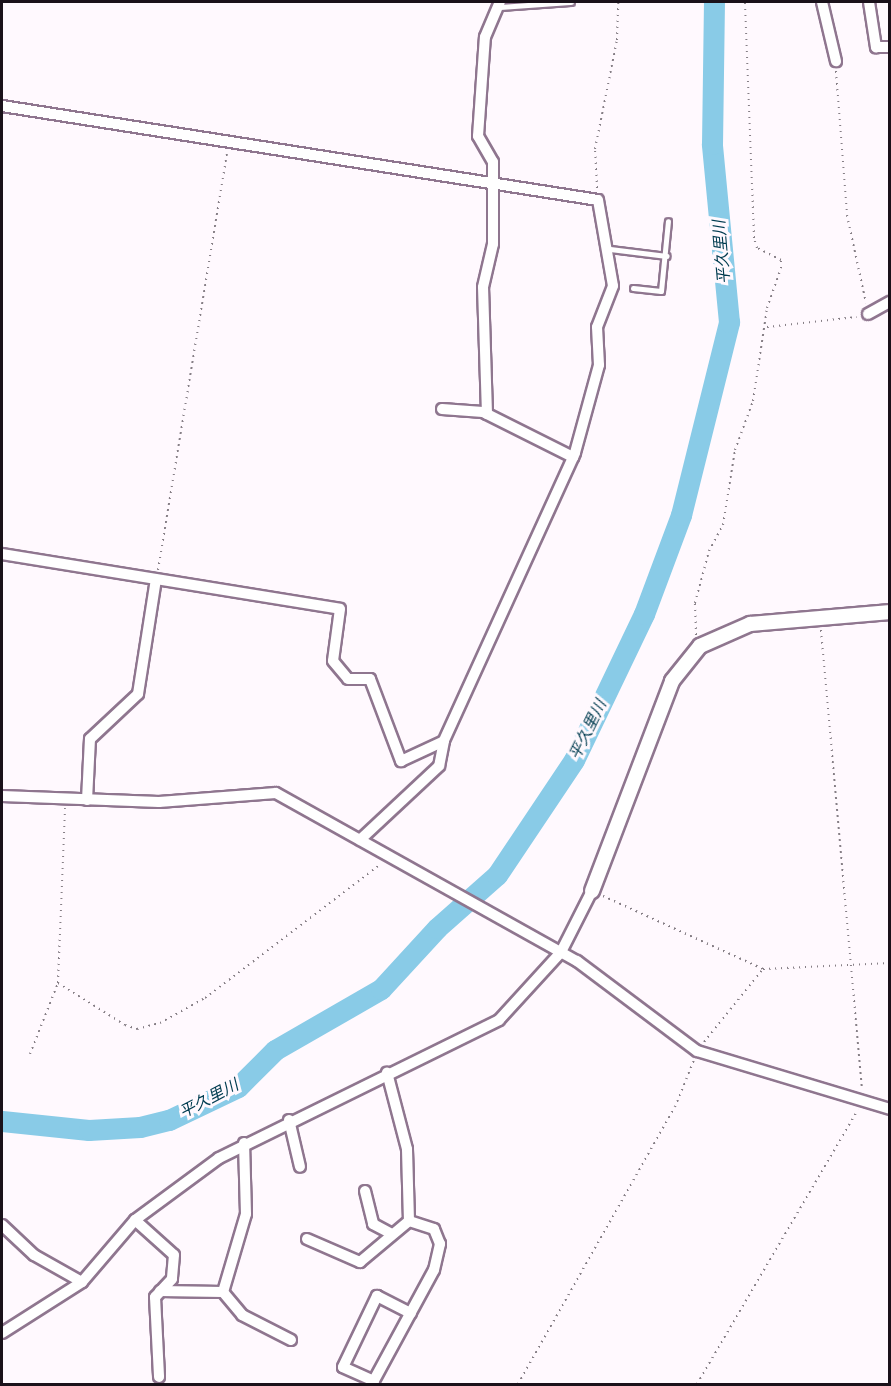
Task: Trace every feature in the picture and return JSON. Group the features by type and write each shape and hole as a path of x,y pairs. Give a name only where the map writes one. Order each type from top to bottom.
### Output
{"street":[{"path":"822,2 836,61"},
{"path":"869,2 876,47 890,47"},
{"path":"487,414 483,286 493,244 493,162 478,136 478,115 485,37 499,4"},
{"path":"2,106 493,186 597,200 610,249 613,286 597,327 599,365 573,458 444,741 439,766 360,840"},
{"path":"868,314 890,302"},
{"path":"442,409 487,414 573,458"},
{"path":"2,554 340,609 333,661 348,679 370,679 401,761 444,741"},
{"path":"87,800 90,739 138,694 156,579"},
{"path":"3,1329 82,1282 135,1220 244,1143 492,1025 516,1006 561,952 592,891 672,681 700,646 750,624 820,616 890,612"},
{"path":"2,796 159,802 276,794 609,981 697,1051 863,1102 890,1108"},
{"path":"387,1073 407,1149 410,1221"},
{"path":"289,1120 300,1167"},
{"path":"223,1292 246,1215 244,1143"},
{"path":"365,1191 373,1224 390,1233"},
{"path":"135,1220 174,1255 172,1279 155,1297 159,1377"},
{"path":"307,1239 360,1262 390,1233 410,1221 434,1229 440,1244 434,1270 373,1383 344,1367 376,1296 411,1312"},
{"path":"2,1225 34,1256 82,1282"},
{"path":"160,1291 223,1292 242,1315 291,1340"}],"lane":[{"path":"499,4 571,2"},
{"path":"633,288 661,291 667,256 668,221"},
{"path":"610,249 667,256"}],"path":[{"path":"597,200 595,149 617,40 618,2"},
{"path":"700,646 692,625 695,603 723,525 735,450 753,401 781,260 757,248 754,238 746,2"},
{"path":"767,327 868,314 847,215 836,61"},
{"path":"156,579 228,142"},
{"path":"697,1384 863,1102 820,616"},
{"path":"30,1054 58,983 66,800"},
{"path":"58,983 125,1026 137,1029 160,1023 214,992 390,857"},
{"path":"592,891 763,969 890,963"},
{"path":"518,1384 675,1107 697,1051 763,969"}],"waterway":[{"name":"平久里川","path":"2,1121 89,1130 140,1127 169,1120 238,1087 275,1050 381,989 437,928 497,875 574,760 644,614 681,515 729,322 712,144 714,2"}]}
